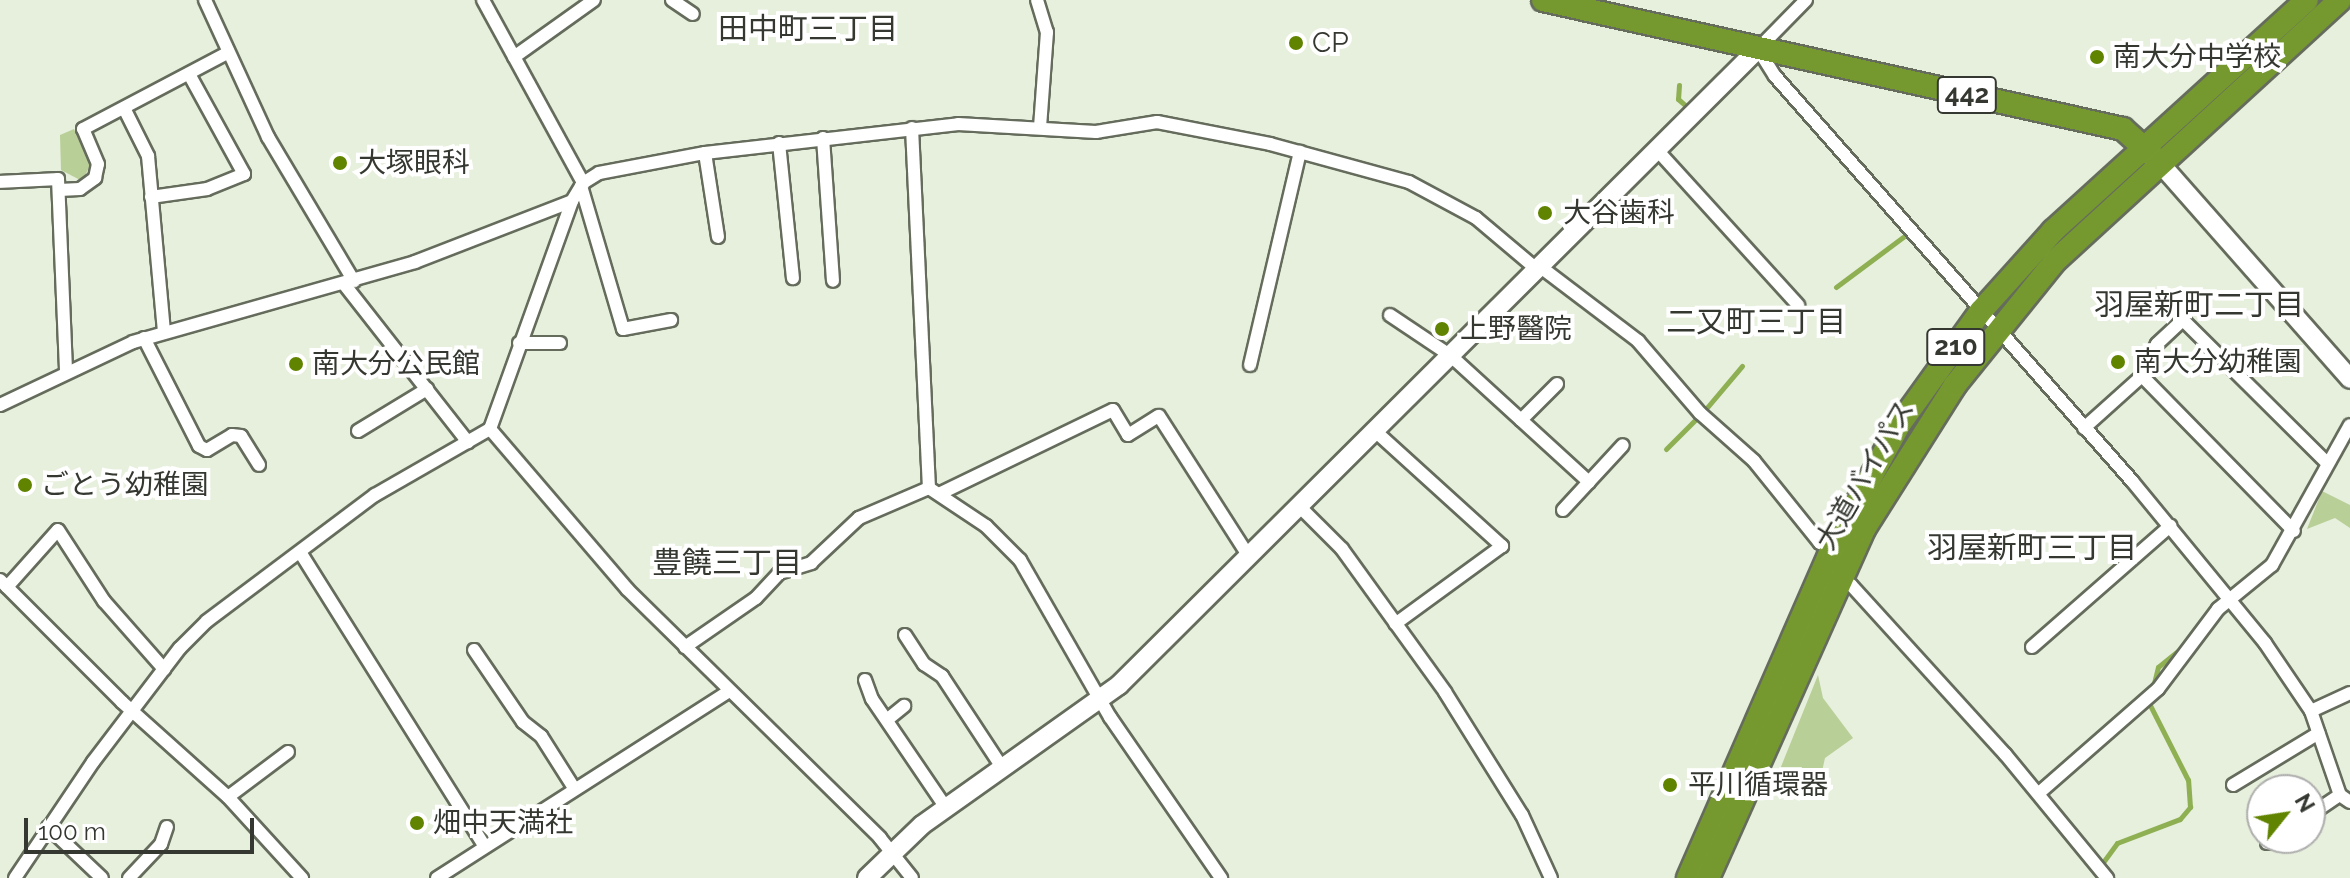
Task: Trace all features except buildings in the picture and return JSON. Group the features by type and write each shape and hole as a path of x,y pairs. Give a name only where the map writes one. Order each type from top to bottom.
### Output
{"highway":[{"name":"442","path":"1543,0 1622,9 1758,49 2123,129 2151,154"},
{"name":"大道バイパス","path":"1688,878 1816,584 1924,430 1998,328 2055,261 2151,154 2307,0"},
{"name":"大道バイパス","path":"1708,878 1840,580 1842,550 1899,425 1981,311 2053,231 2340,0"}],"street":[{"path":"205,0 227,53 278,156 349,282 468,442"},
{"path":"483,0 582,185 623,329 671,320"},
{"path":"514,57 594,0"},
{"path":"672,0 693,14"},
{"path":"1037,0 1047,32 1040,127"},
{"path":"867,878 892,851 946,808 1101,701 1541,269 1806,0"},
{"path":"1758,49 1857,173 1998,328 2230,599 2311,711 2345,798 2326,807"},
{"path":"59,190 92,182 98,164 83,129 227,53"},
{"path":"151,197 207,189 244,174 189,74"},
{"path":"124,108 145,146 164,331"},
{"path":"15,878 48,827 164,669 216,614 375,495 490,429 572,201 582,185 618,167 779,143 971,123 1096,132 1157,122 1300,152 1419,187 1490,228 1638,341 1700,413 1754,461 1820,543 1842,550"},
{"path":"912,128 934,491"},
{"path":"823,138 833,281"},
{"path":"779,143 793,278"},
{"path":"1657,150 1798,305"},
{"path":"1250,365 1300,152"},
{"path":"705,153 718,237"},
{"path":"2151,154 2350,379"},
{"path":"0,182 58,179 66,371"},
{"path":"0,405 66,371 144,338 349,282 572,201"},
{"path":"1390,315 1451,356 1589,482"},
{"path":"2084,428 2142,376 2157,344 2183,320 2326,462"},
{"path":"144,338 199,446 207,450 232,435 241,436 259,465"},
{"path":"519,343 560,343"},
{"path":"2142,376 2294,531"},
{"path":"1521,420 1557,384"},
{"path":"358,431 427,389"},
{"path":"685,647 756,598 779,573 811,563 859,518 934,491 1113,410 1128,435 1159,416 1248,555"},
{"path":"2039,793 2158,689 2230,599 2272,565 2294,531 2326,462 2350,425"},
{"path":"490,429 627,589 892,851 912,878"},
{"path":"1374,430 1502,546 1395,624"},
{"path":"1563,510 1623,445"},
{"path":"934,491 986,526 1020,560 1101,701 1221,878"},
{"path":"1298,505 1342,549 1395,624 1515,804 1551,878"},
{"path":"2032,647 2170,526"},
{"path":"164,669 104,601 58,530 4,584 133,711 228,797 302,878"},
{"path":"300,552 483,844"},
{"path":"1816,584 1840,580 1851,585 2039,793 2107,878"},
{"path":"905,635 924,664 942,676 1003,769"},
{"path":"474,650 523,722 541,736 574,788"},
{"path":"865,680 946,808"},
{"path":"437,878 483,844 729,691"},
{"path":"2311,711 2350,693"},
{"path":"888,719 904,706"},
{"path":"2233,785 2319,733"},
{"path":"228,797 288,752"},
{"path":"48,827 102,878"},
{"path":"129,878 161,844 167,827"}],"green space":[{"path":"74,129 91,164 82,181 61,170 60,135"},
{"path":"2322,491 2350,505 2350,528 2335,518 2307,529"},
{"path":"1818,675 1823,698 1853,738 1825,758 1819,785 1772,789"}],"waterway":[{"path":"1679,85 1678,99 1685,105"},
{"path":"1836,287 1903,237"},
{"path":"1704,411 1742,366"},
{"path":"1666,449 1699,416"},
{"path":"2099,878 2101,865 2117,843 2180,819 2190,807 2188,780 2149,703 2158,667 2184,646"}],"place":[{"name":"CP","path":"1296,43"},
{"name":"南大分中学校","path":"2097,57"},
{"name":"大塚眼科","path":"340,163"},
{"name":"大谷歯科","path":"1545,213"},
{"name":"上野醫院","path":"1442,329"},
{"name":"南大分幼稚園","path":"2118,362"},
{"name":"南大分公民館","path":"296,364"},
{"name":"ごとう幼稚園","path":"25,485"},
{"name":"平川循環器","path":"1670,785"},
{"name":"畑中天満社","path":"417,823"}],"district":[{"name":"田中町三丁目","path":"808,29"},
{"name":"羽屋新町二丁目","path":"2199,305"},
{"name":"二又町三丁目","path":"1756,322"},
{"name":"羽屋新町三丁目","path":"2032,548"},
{"name":"豊饒三丁目","path":"727,563"}]}
